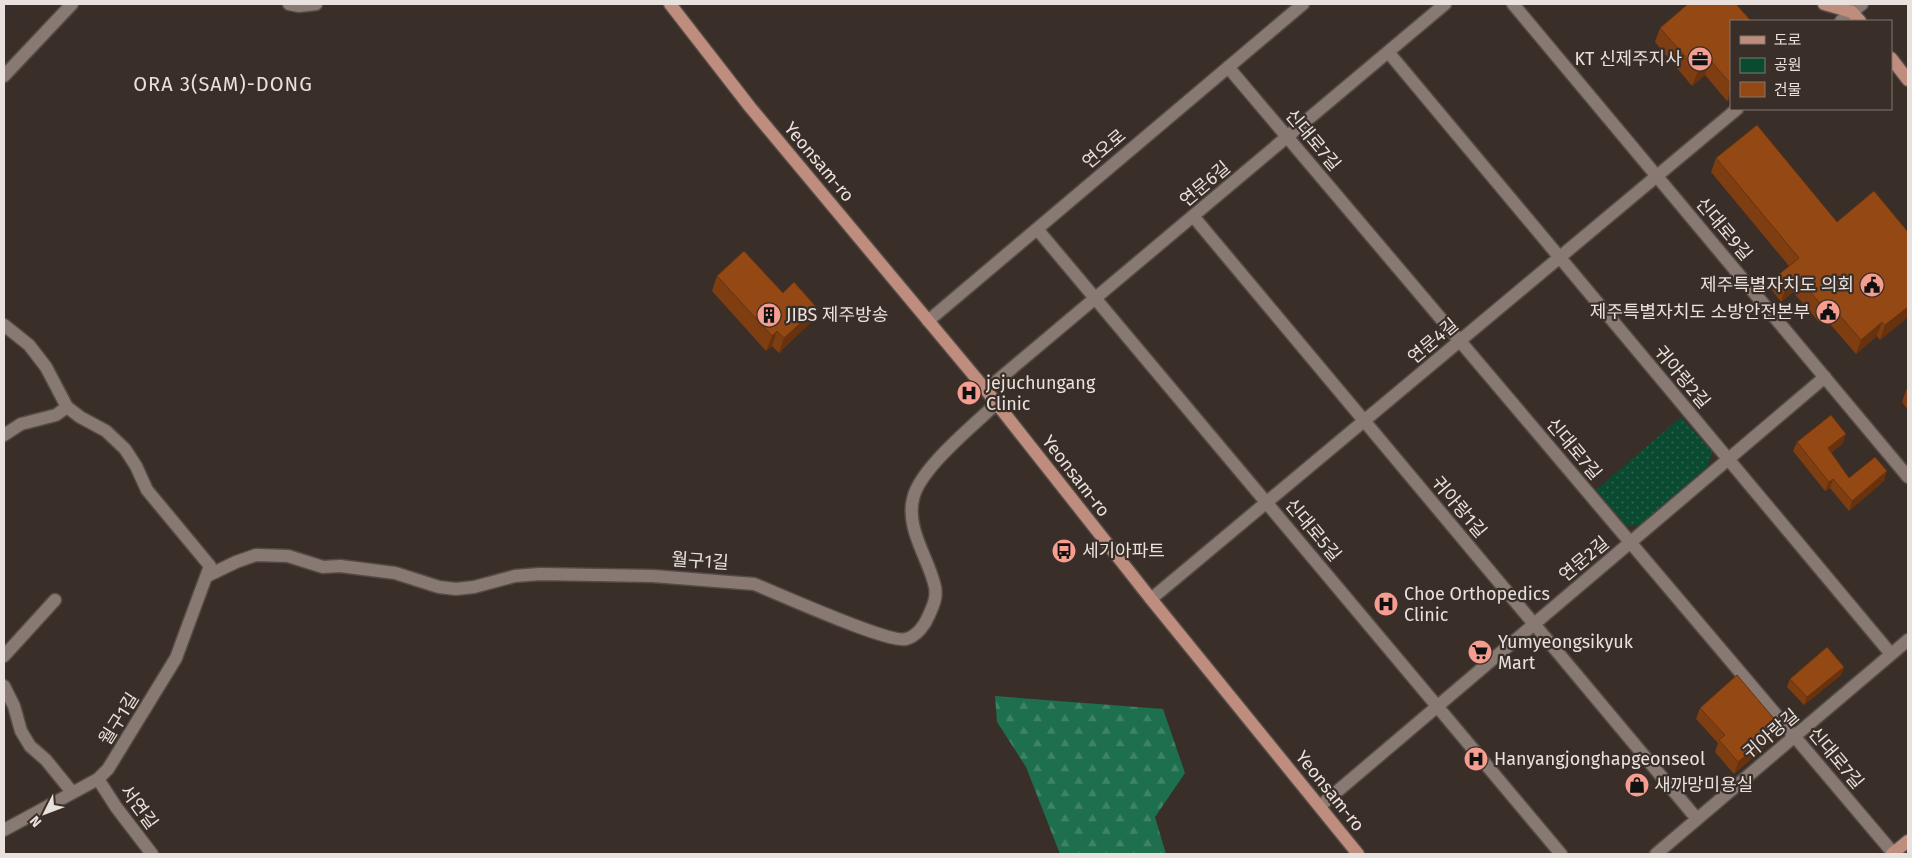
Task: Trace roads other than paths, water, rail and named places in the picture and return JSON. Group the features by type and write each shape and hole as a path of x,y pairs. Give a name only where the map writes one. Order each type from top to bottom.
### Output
{"main road":[{"name":"Yeonsam-ro","path":"670,4 750,107 997,403 1151,599 1358,854"},
{"path":"1824,4 1857,10"},
{"path":"1892,59 1908,80"},
{"path":"1893,854 1908,841"}],"street":[{"path":"4,76 72,4"},
{"path":"289,4 299,6 316,4"},
{"name":"연오로","path":"928,322 1303,4"},
{"name":"연문6길","path":"986,390 1288,138 1445,4"},
{"name":"신대로9길","path":"1513,4 1908,476"},
{"path":"1842,20 1857,10"},
{"name":"귀아랑2길","path":"1389,53 1892,654"},
{"name":"신대로7길","path":"1228,67 1893,854"},
{"name":"연문4길","path":"1151,599 1736,110"},
{"name":"귀아랑1길","path":"1193,216 1697,819"},
{"name":"신대로5길","path":"1037,229 1561,854"},
{"path":"4,325 29,345 46,367 66,406 80,418 106,431 125,449 136,466 147,490 210,566 206,576"},
{"name":"연문2길","path":"1320,806 1825,377"},
{"name":"월구1길","path":"4,830 98,779 108,769 124,746 176,658 206,576 236,562 256,556 288,556 323,568 340,566 395,573 439,587 456,589 474,587 515,576 540,574 653,576 737,581 754,584 856,626 893,639 905,639 918,633 927,622 936,597 934,583 917,537 911,513 913,498 923,478 940,458 997,403"},
{"path":"4,435 21,424 56,415 66,406"},
{"path":"4,656 55,600"},
{"name":"귀아랑길","path":"1656,854 1908,640"},
{"path":"4,686 14,706 21,731 30,746 46,760 72,792"},
{"name":"서연길","path":"98,779 116,807 152,854"}],"place":[{"name":"KT 신제주지사","path":"1700,59"},
{"name":"제주특별자치도 의회","path":"1872,285"},
{"name":"제주특별자치도 소방안전본부","path":"1828,312"},
{"name":"JIBS 제주방송","path":"769,315"},
{"name":"jejuchungang Clinic","path":"969,393"},
{"name":"세기아파트","path":"1064,551"},
{"name":"Choe Orthopedics Clinic","path":"1386,604"},
{"name":"Yumyeongsikyuk Mart","path":"1480,652"},
{"name":"Hanyangjonghapgeonseol","path":"1476,759"},
{"name":"새까망미용실","path":"1637,785"}],"district":[{"name":"ORA 3(SAM)-DONG","path":"223,84"}]}
